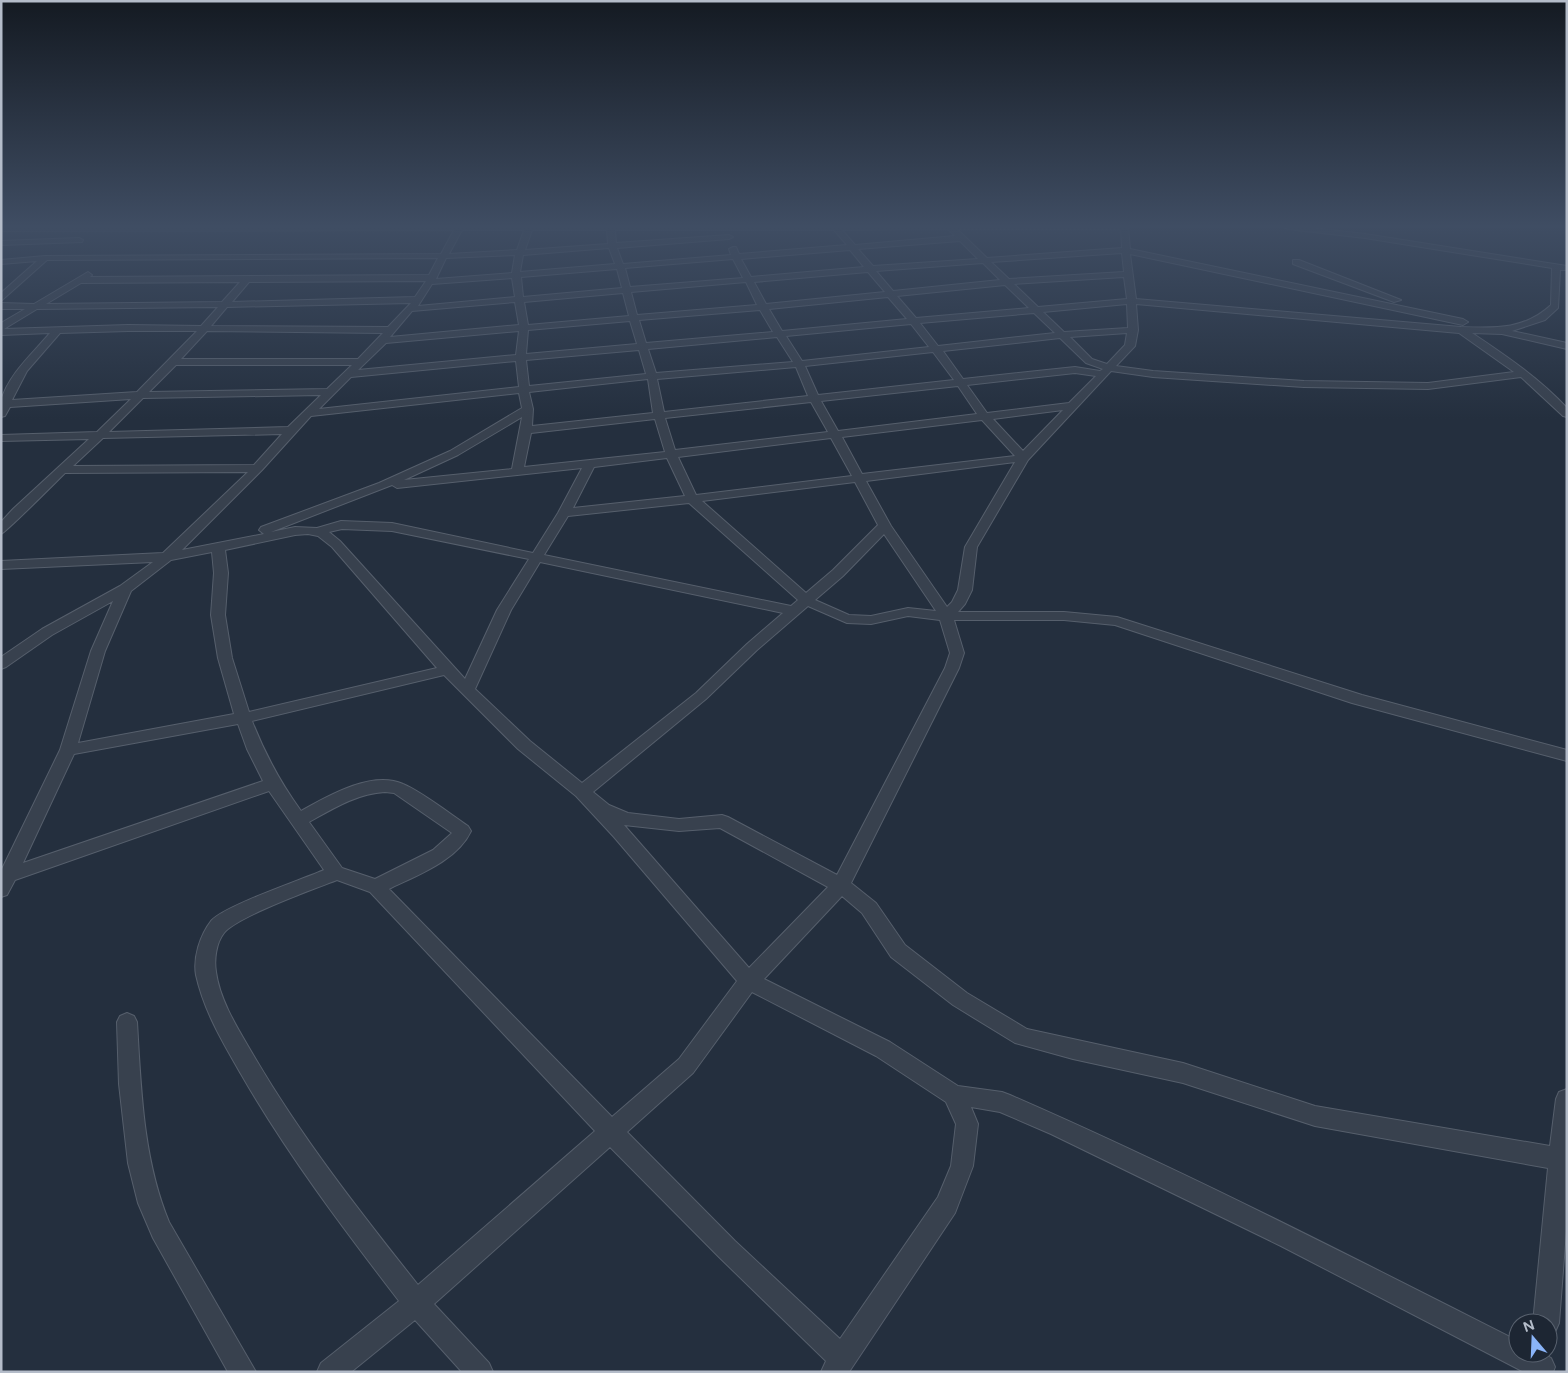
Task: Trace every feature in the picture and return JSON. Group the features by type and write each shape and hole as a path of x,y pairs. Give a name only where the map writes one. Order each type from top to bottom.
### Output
{"street":[{"path":"1,327 61,291"},
{"path":"1,530 61,470 100,436 138,395 173,362 205,328 235,291"},
{"path":"1,664 47,632 125,589 167,557 218,510 291,430 346,374 383,340 389,330 410,309 423,291"},
{"path":"517,471 526,430 528,409 524,391 521,358 524,327 518,291"},
{"path":"410,309 636,291"},
{"path":"330,1372 416,1303 686,1066 749,981 841,885 952,668 957,653 946,616 884,526 814,397 800,364 754,291"},
{"path":"888,291 936,349 984,416 1023,458"},
{"path":"383,340 763,307 919,291"},
{"path":"1017,291 1089,361 1107,371"},
{"path":"946,616 958,604 965,590 970,547 1023,458 1130,346 1133,330 1131,291"},
{"path":"1317,291 1567,346"},
{"path":"1372,291 1443,318 1522,374 1554,399 1567,414"},
{"path":"346,374 779,332 1132,301 1461,330 1502,331 1542,318 1555,306 1555,291"},
{"path":"627,292 652,376 659,416 671,454 692,500 807,602 847,619 871,620 908,612 946,616 1064,616 1117,621 1357,699 1567,756"},
{"path":"1,306 223,305 417,300"},
{"path":"1,332 128,328 389,330"},
{"path":"309,413 652,376 800,364 1063,335 1133,330"},
{"path":"1,414 4,403 23,370 57,331"},
{"path":"173,362 360,362"},
{"path":"526,430 814,397 1081,370 1304,384 1418,386 1522,374"},
{"path":"4,403 138,395 328,392"},
{"path":"383,485 590,464 1073,406"},
{"path":"218,548 383,485 475,442 528,409"},
{"path":"1,438 291,430"},
{"path":"564,513 692,500 1023,458"},
{"path":"468,690 504,610 564,513 590,464"},
{"path":"61,470 258,468"},
{"path":"1,565 167,557 295,531 320,531 341,525 392,527 435,538 536,556 794,611"},
{"path":"582,792 701,696 752,647 807,602 884,526"},
{"path":"320,531 336,544 447,670 524,745 603,809 624,819 679,825 722,821 841,885 869,908 898,951 960,999 1022,1037 1183,1073 1315,1116 1560,1159"},
{"path":"218,548 221,574 218,615 226,658 242,718 255,749 274,784 336,873 376,887 838,1365 947,1205 962,1166 967,1124 954,1095"},
{"path":"5,882 68,750 98,651 125,589"},
{"path":"68,750 242,718 447,670"},
{"path":"5,882 274,784"},
{"path":"300,819 342,796 359,790 387,786 398,788 462,830 459,839 445,851 376,887"},
{"path":"582,792 672,890 749,981 883,1049 954,1095 1002,1102 1059,1127 1543,1364"},
{"path":"336,873 236,914 218,926 209,942 205,961 206,974 223,1023 266,1097 336,1199 416,1303 480,1372"},
{"path":"127,1022 130,1084 140,1163 150,1203 161,1230 243,1372"},
{"path":"1547,1313 1567,1099"}]}
